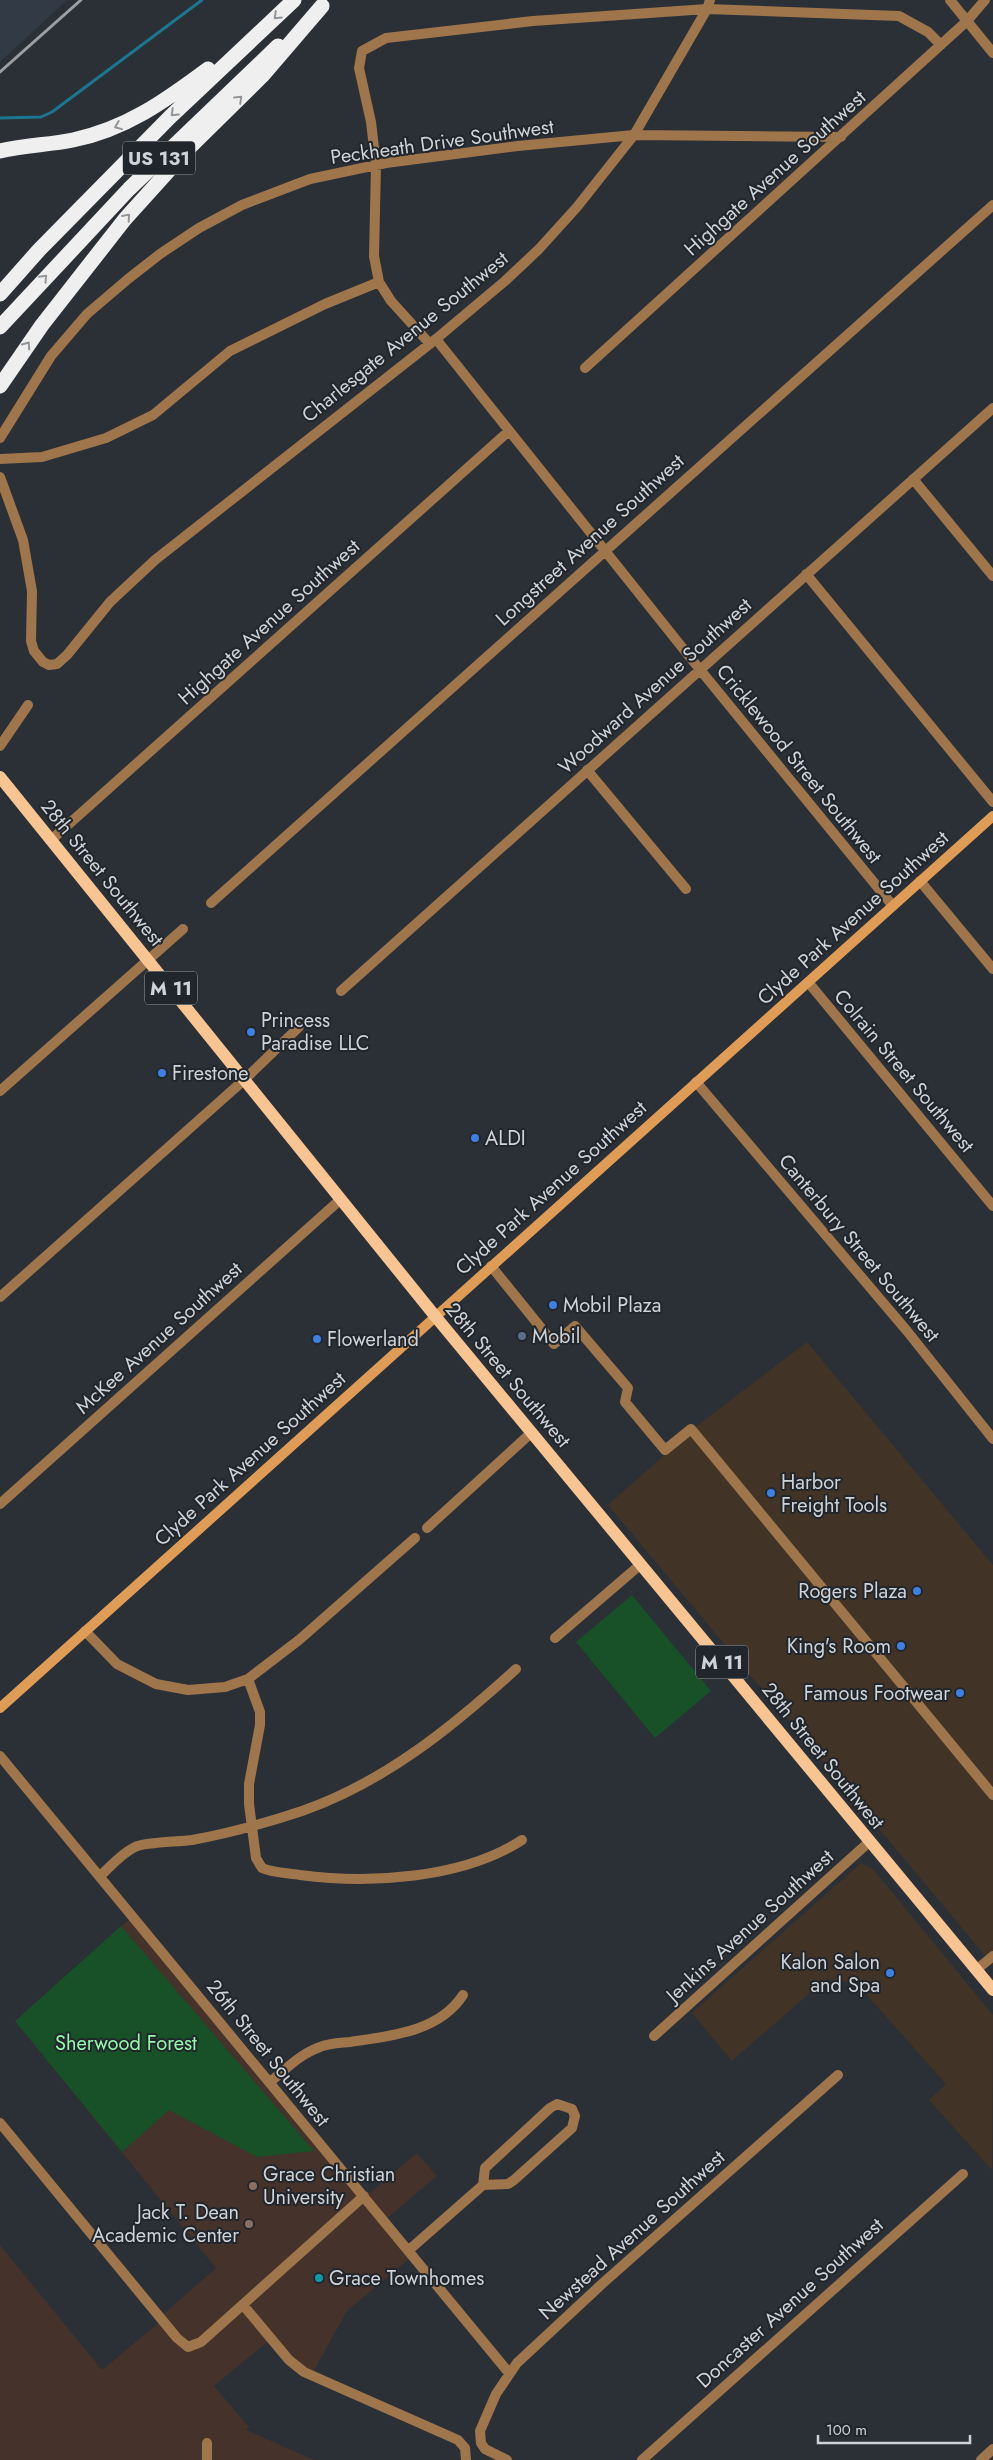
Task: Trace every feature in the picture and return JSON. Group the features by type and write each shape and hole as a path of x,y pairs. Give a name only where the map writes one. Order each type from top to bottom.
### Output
{"highway":[{"name":"US 131","path":"0,294 39,250 150,136 294,0"},
{"name":"US 131","path":"0,327 76,244 163,154 256,64 326,3"},
{"path":"0,386 52,310 125,219 183,154 262,76 326,3"},
{"path":"0,151 87,137 130,122 158,106 260,32"}],"main road":[{"name":"28th Street Southwest","path":"0,777 531,1433 993,1990"},
{"name":"Clyde Park Avenue Southwest","path":"0,1708 993,816"}],"street":[{"path":"950,0 993,53"},
{"name":"Highgate Avenue Southwest","path":"584,368 841,137 967,21 985,0"},
{"path":"709,4 899,16 928,32 941,45"},
{"name":"Cricklewood Street Southwest","path":"709,4 533,21 386,38 362,51 359,68 371,122 376,165 374,256 379,282 391,301 433,342 509,431 699,669 893,906"},
{"name":"Charlesgate Avenue Southwest","path":"0,477 23,540 32,591 31,641 34,651 42,662 49,665 56,664 67,655 110,602 155,560 433,342 505,281 539,249 577,207 634,135 709,4"},
{"name":"Peckheath Drive Southwest","path":"0,436 51,356 87,314 160,254 199,228 242,205 310,180 376,165 518,146 634,135 841,137"},
{"name":"Longstreet Avenue Southwest","path":"211,903 604,550 993,205"},
{"path":"0,459 42,457 106,438 153,415 230,351 324,304 379,282"},
{"name":"Woodward Avenue Southwest","path":"341,991 993,408"},
{"name":"Highgate Avenue Southwest","path":"51,840 509,431"},
{"path":"913,479 993,576"},
{"path":"806,574 993,802"},
{"path":"0,746 28,705"},
{"path":"587,770 686,889"},
{"path":"920,881 993,969"},
{"path":"0,1091 183,929"},
{"name":"Colrain Street Southwest","path":"808,982 993,1206"},
{"path":"0,1296 244,1080 299,1027"},
{"name":"Canterbury Street Southwest","path":"696,1082 907,1330 993,1439"},
{"name":"McKee Avenue Southwest","path":"0,1504 341,1199"},
{"path":"491,1266 554,1344 575,1326 628,1388 625,1402 665,1450 691,1429 993,1794"},
{"path":"427,1528 531,1433"},
{"path":"85,1630 117,1664 156,1684 172,1689 197,1690 225,1687 248,1679 299,1640 415,1538"},
{"path":"556,1638 641,1564"},
{"path":"100,1876 130,1850 140,1845 189,1840 251,1827 303,1810 374,1779 420,1750 516,1669"},
{"path":"248,1679 260,1712 260,1726 249,1784 251,1827 256,1860 262,1868 340,1878 386,1878 428,1873 499,1854 522,1840"},
{"name":"26th Street Southwest","path":"0,1756 509,2373"},
{"name":"Jenkins Avenue Southwest","path":"654,2036 869,1842"},
{"path":"976,1970 993,1956"},
{"path":"270,2082 307,2053 322,2046 405,2032 430,2023 446,2014 463,1995"},
{"name":"Newstead Avenue Southwest","path":"507,2460 492,2454 481,2443 482,2425 509,2373 530,2350 603,2283 838,2075"},
{"path":"409,2250 483,2185 508,2184 514,2180 572,2128 575,2116 572,2109 558,2104 550,2108 485,2168 483,2185"},
{"path":"0,2123 177,2338 190,2347 198,2344 243,2305 364,2196"},
{"name":"Doncaster Avenue Southwest","path":"642,2460 963,2174"},
{"path":"243,2305 289,2360 304,2372 454,2438 466,2448 466,2460"},
{"path":"207,2444 207,2460"},
{"path":"981,2460 993,2449"}],"shaded area":[{"path":"0,0 67,0 0,62"},
{"path":"807,1342 993,1565 993,1965 608,1505 698,1425"},
{"path":"861,1863 873,1869 993,2015 992,2170 929,2100 946,2084 857,1984 826,1979 732,2061 692,2013"},
{"name":"Grace Christian University","path":"133,1916 365,2197 417,2153 437,2176 385,2220 414,2255 347,2311 311,2376 271,2339 214,2386 249,2427 247,2430 314,2460 0,2460 0,2245 102,2370 162,2320 160,2317 216,2268 15,2021"}],"green space":[{"path":"632,1595 711,1691 655,1738 576,1642"},
{"name":"Sherwood Forest","path":"121,1926 314,2151 257,2157 169,2110 122,2152 15,2021"}],"waterway":[{"path":"0,118 41,117 52,112 202,0"}],"railway":[{"path":"0,72 81,0"}],"place":[{"name":"Princess Paradise LLC","path":"251,1032"},
{"name":"Firestone","path":"162,1073"},
{"name":"ALDI","path":"475,1138"},
{"name":"Mobil Plaza","path":"553,1305"},
{"name":"Mobil","path":"522,1336"},
{"name":"Flowerland","path":"317,1339"},
{"name":"Harbor Freight Tools","path":"771,1493"},
{"name":"Rogers Plaza","path":"917,1591"},
{"name":"King's Room","path":"901,1646"},
{"name":"Famous Footwear","path":"960,1693"},
{"name":"Kalon Salon and Spa","path":"890,1973"},
{"name":"Grace Christian University","path":"253,2186"},
{"name":"Jack T. Dean Academic Center","path":"249,2224"},
{"name":"Grace Townhomes","path":"319,2278"}]}
